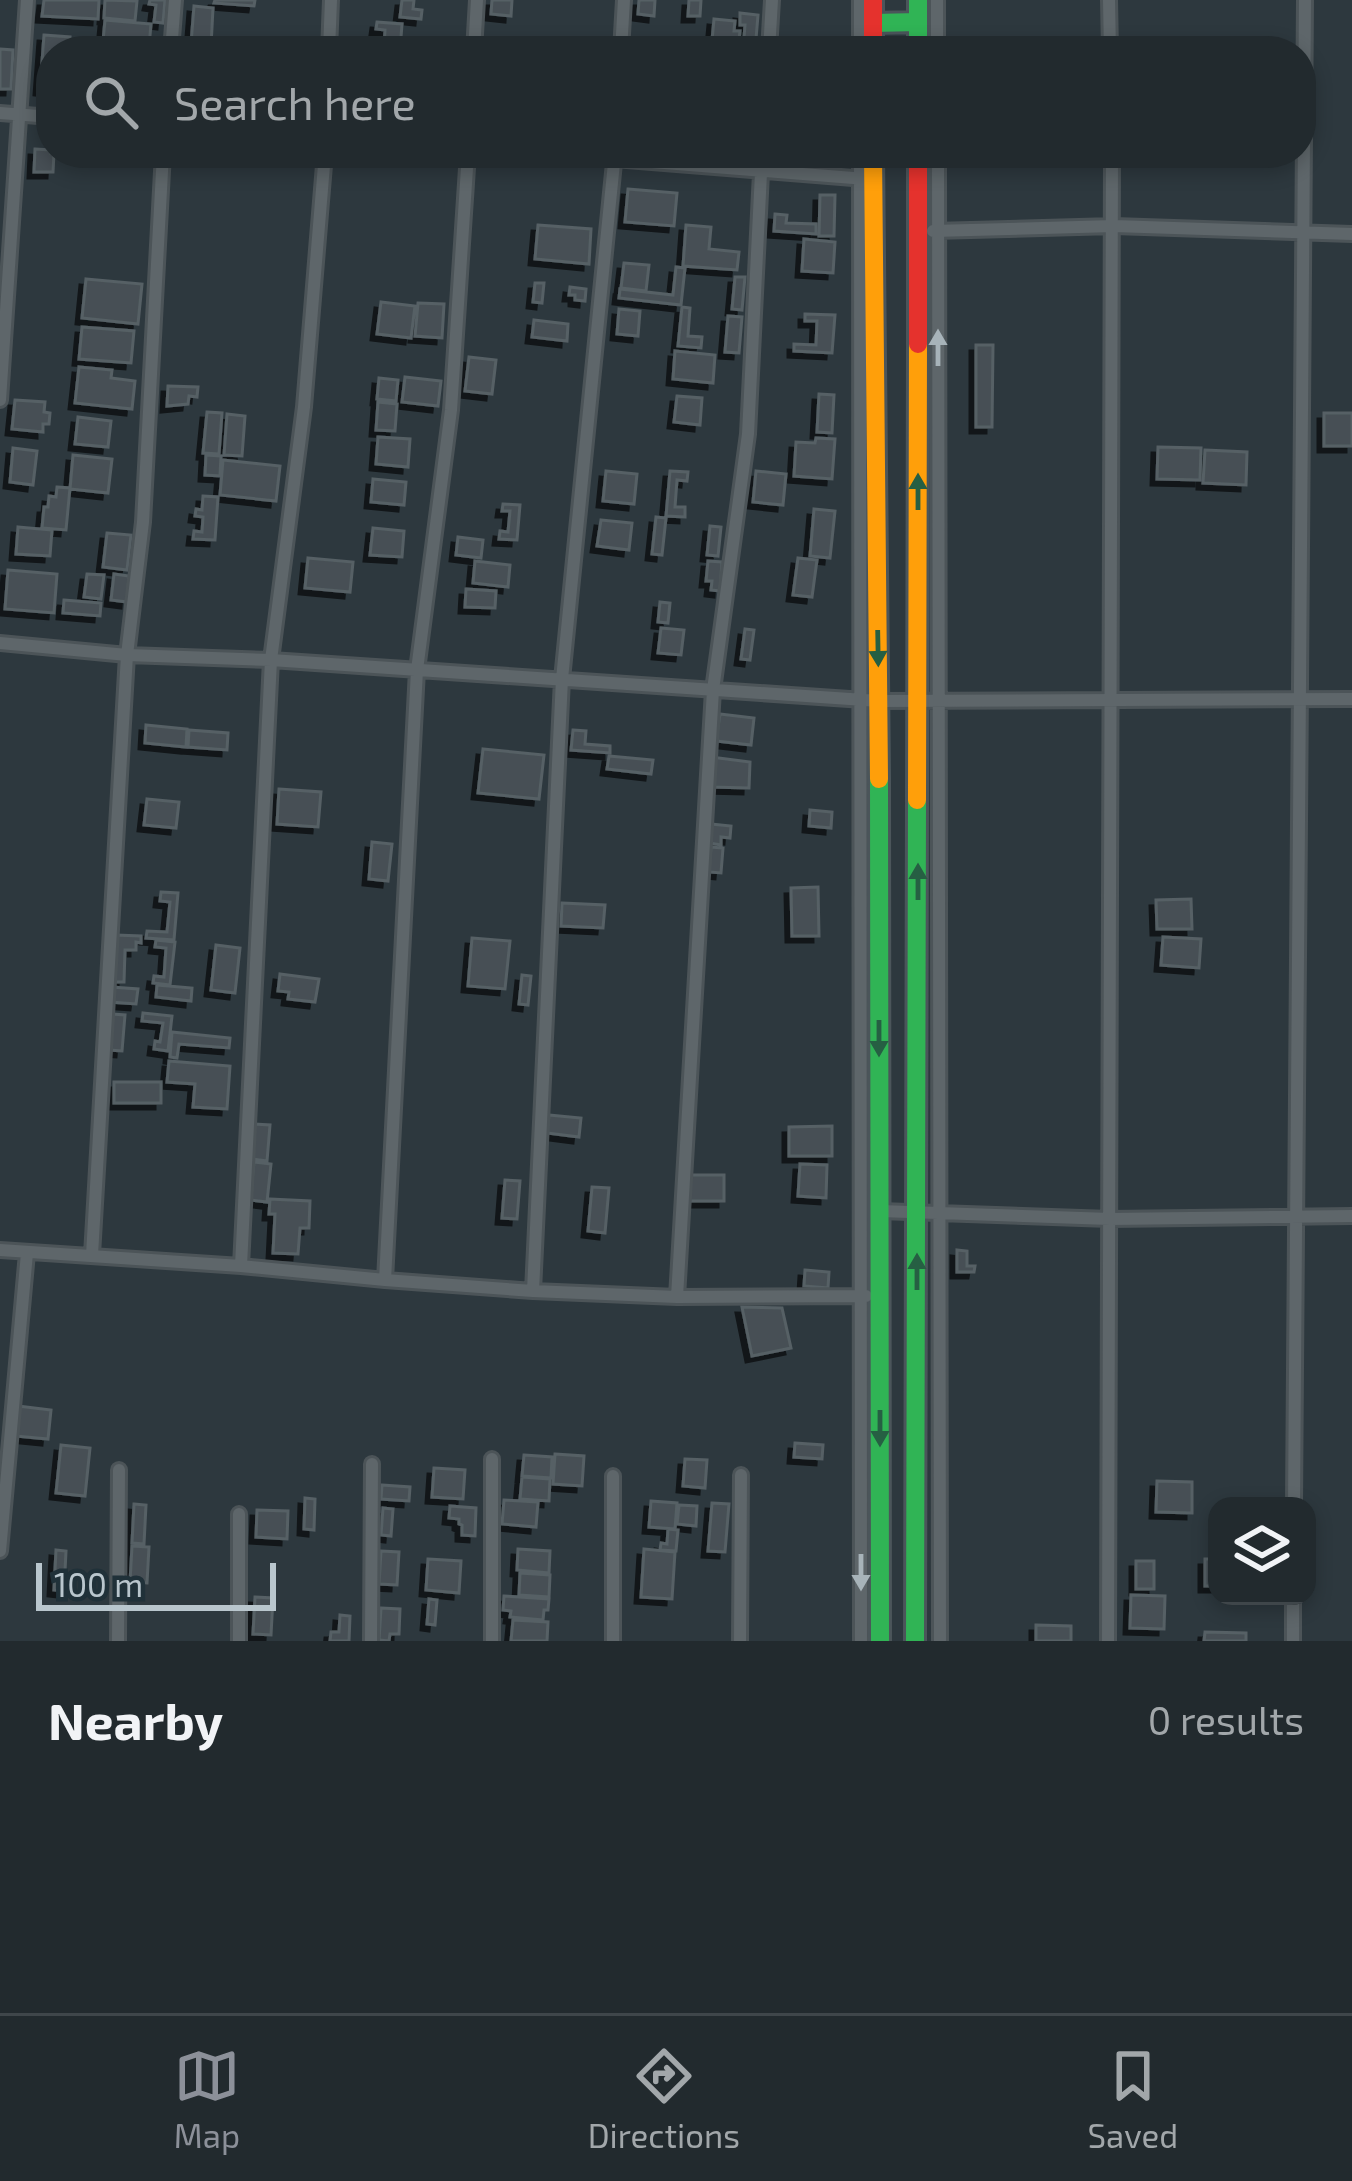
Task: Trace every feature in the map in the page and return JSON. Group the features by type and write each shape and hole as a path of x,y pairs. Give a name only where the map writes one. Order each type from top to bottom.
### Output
{"main road":[{"path":"873,36 874,0"},
{"path":"918,0 918,36"},
{"path":"873,23 918,22"},
{"path":"869,168 870,700 880,1211 870,1296 880,1641"},
{"path":"915,1641 928,699 928,231 920,168"}],"street":[{"path":"0,400 27,0"},
{"path":"172,36 175,0"},
{"path":"330,36 332,0"},
{"path":"475,36 476,0"},
{"path":"622,36 624,0"},
{"path":"770,36 772,0"},
{"path":"860,0 860,36"},
{"path":"937,0 938,36"},
{"path":"1109,0 1110,36"},
{"path":"1305,0 1305,36"},
{"path":"0,113 36,115"},
{"path":"92,1256 127,655 142,522 162,168"},
{"path":"241,1266 271,660 304,407 324,168"},
{"path":"385,1280 417,670 451,410 467,168"},
{"path":"533,1291 562,679 614,168"},
{"path":"727,168 866,179 863,168"},
{"path":"677,1297 713,690 748,434 761,168"},
{"path":"936,168 928,231 1114,226 1352,234"},
{"path":"1108,1641 1112,168"},
{"path":"1294,1497 1305,168"},
{"path":"0,644 870,700 1352,699"},
{"path":"928,699 939,1211 940,1641"},
{"path":"861,1641 870,1296 870,700"},
{"path":"880,1211 1110,1219 1352,1216"},
{"path":"0,1250 533,1291 677,1297 870,1296"},
{"path":"0,1551 27,1253"},
{"path":"492,1641 493,1459"},
{"path":"371,1641 372,1464"},
{"path":"118,1641 119,1470"},
{"path":"740,1641 741,1475"},
{"path":"613,1477 614,1641"},
{"path":"238,1641 239,1514"},
{"path":"1293,1605 1293,1641"}],"building":[{"path":"44,0 99,0 98,19 42,16"},
{"path":"105,0 137,1 135,21 104,18"},
{"path":"150,0 165,0 163,23 154,22 156,5 149,4"},
{"path":"215,0 255,0 254,6"},
{"path":"402,0 414,0 413,9 422,10 421,19 400,17"},
{"path":"492,0 512,0 511,16 491,14"},
{"path":"639,0 655,0 654,16 638,14"},
{"path":"689,0 701,0 700,16 688,16"},
{"path":"194,6 213,8 212,36 192,36"},
{"path":"740,13 758,15 756,36 744,36 745,25 740,25"},
{"path":"714,19 735,21 734,31 740,31 740,36 712,36"},
{"path":"105,20 151,24 150,36 103,36"},
{"path":"377,22 402,24 401,36 385,36 385,30 376,29"},
{"path":"0,49 13,50 11,89 0,89"},
{"path":"36,149 36,168 53,168 53,172 34,172"},
{"path":"628,189 677,193 674,226 625,222"},
{"path":"820,195 835,195 834,236 819,236"},
{"path":"775,214 787,215 786,223 816,224 816,234 774,231"},
{"path":"538,225 591,229 589,264 535,259"},
{"path":"686,225 711,227 709,249 739,252 737,270 683,266"},
{"path":"804,239 835,242 833,273 802,271"},
{"path":"624,263 649,265 646,291 621,288"},
{"path":"676,267 685,268 681,305 619,298 620,289 673,295"},
{"path":"735,277 745,277 742,310 732,309"},
{"path":"86,279 142,284 138,324 82,318"},
{"path":"535,283 544,283 542,303 533,302"},
{"path":"570,287 586,289 585,301 569,295"},
{"path":"381,302 415,306 411,338 377,334"},
{"path":"418,303 444,304 442,338 415,336"},
{"path":"682,307 690,308 688,336 702,337 701,348 678,346"},
{"path":"619,309 640,311 638,336 617,334"},
{"path":"805,314 835,315 832,353 794,351 794,344 816,345 817,321 805,321"},
{"path":"728,316 742,317 739,353 725,352"},
{"path":"534,320 568,324 567,341 532,337"},
{"path":"82,327 134,331 131,363 79,359"},
{"path":"976,345 993,345 992,427 976,427"},
{"path":"675,351 715,355 713,383 673,379"},
{"path":"469,357 496,360 492,394 465,391"},
{"path":"79,367 112,370 111,378 135,381 132,409 75,403"},
{"path":"405,377 441,381 438,406 402,402"},
{"path":"379,378 398,380 396,401 377,399"},
{"path":"168,386 198,387 197,397 189,396 188,404 167,406"},
{"path":"819,394 834,395 832,433 817,432"},
{"path":"677,396 702,398 700,425 674,422"},
{"path":"15,400 45,402 44,412 50,413 43,432 12,429"},
{"path":"378,402 397,404 395,431 376,430"},
{"path":"207,412 222,413 219,454 203,453"},
{"path":"1324,413 1352,413 1352,446 1324,446"},
{"path":"227,414 245,416 242,456 224,455"},
{"path":"78,417 111,421 108,447 75,444"},
{"path":"378,437 410,439 408,467 376,464"},
{"path":"816,438 835,439 832,479 794,476 796,442 815,443"},
{"path":"1158,447 1201,448 1200,480 1157,479"},
{"path":"13,448 37,451 33,485 10,482"},
{"path":"1205,450 1247,452 1246,485 1203,483"},
{"path":"73,455 112,459 108,493 70,489"},
{"path":"206,455 221,456 220,476 205,475"},
{"path":"223,460 280,466 276,501 220,495"},
{"path":"606,471 637,474 634,504 603,501"},
{"path":"670,471 688,472 687,481 677,480 675,507 685,507 685,517 666,516"},
{"path":"756,471 786,474 783,505 753,502"},
{"path":"373,479 406,482 404,505 371,502"},
{"path":"57,487 70,488 66,530 42,528 44,507 48,507 49,496 56,497"},
{"path":"203,496 218,497 215,540 193,539 194,531 202,532 203,517 195,516 196,509 202,510"},
{"path":"503,504 520,505 517,540 499,539 500,531 508,532 510,511 502,511"},
{"path":"814,509 835,511 830,558 810,556"},
{"path":"656,517 666,518 662,555 652,554"},
{"path":"601,520 632,523 629,550 597,546"},
{"path":"710,526 721,527 718,556 707,555"},
{"path":"18,527 52,530 50,556 16,554"},
{"path":"373,528 404,531 402,557 370,555"},
{"path":"107,533 131,535 127,570 103,567"},
{"path":"458,537 483,540 481,558 456,555"},
{"path":"308,558 353,562 350,592 305,588"},
{"path":"798,558 817,560 812,597 793,595"},
{"path":"475,561 510,565 508,587 473,583"},
{"path":"708,561 722,562 720,591 711,590 712,581 706,581"},
{"path":"8,570 57,574 54,613 5,609"},
{"path":"87,574 104,575 101,599 84,597"},
{"path":"114,574 129,576 127,602 111,600"},
{"path":"466,589 496,591 495,608 465,607"},
{"path":"64,600 101,603 100,616 63,613"},
{"path":"660,602 670,603 668,623 658,622"},
{"path":"661,628 684,630 681,655 658,653"},
{"path":"745,629 754,630 750,660 741,659"},
{"path":"720,714 754,718 751,745 716,741"},
{"path":"146,725 187,729 186,747 145,743"},
{"path":"189,730 228,733 227,750 188,747"},
{"path":"573,730 586,731 585,744 610,746 610,753 571,750"},
{"path":"483,749 544,755 539,799 478,793"},
{"path":"609,756 653,760 651,774 607,769"},
{"path":"711,757 750,762 749,788 710,787"},
{"path":"279,789 321,792 318,827 277,824"},
{"path":"147,799 179,802 176,828 144,825"},
{"path":"810,810 832,812 831,828 809,826"},
{"path":"711,824 731,826 730,838 721,837 721,845 709,843"},
{"path":"372,842 392,844 388,881 369,879"},
{"path":"711,847 723,848 721,873 709,872"},
{"path":"818,887 819,936 792,936 791,888"},
{"path":"161,892 178,893 174,940 146,938 147,931 167,932 170,902 160,901"},
{"path":"1191,899 1192,929 1157,929 1156,900"},
{"path":"562,903 605,905 603,928 561,926"},
{"path":"115,935 141,936 136,950 125,950 124,982 113,982"},
{"path":"1163,937 1201,939 1199,968 1161,965"},
{"path":"472,938 510,941 505,989 468,986"},
{"path":"156,940 175,942 170,985 153,983 154,976 164,977 166,948 155,947"},
{"path":"216,945 240,948 235,993 211,990"},
{"path":"280,974 319,979 315,1002 288,999 289,992 278,991"},
{"path":"522,975 531,976 528,1005 519,1004"},
{"path":"157,985 192,988 191,1001 156,997"},
{"path":"111,987 138,989 136,1004 110,1002"},
{"path":"143,1013 172,1016 168,1051 154,1049 163,1023 142,1021"},
{"path":"112,1014 125,1015 122,1051 109,1050"},
{"path":"172,1032 230,1038 229,1048 179,1044 177,1058 170,1057"},
{"path":"169,1061 230,1066 227,1109 193,1107 195,1084 167,1082"},
{"path":"114,1082 161,1082 161,1103 114,1103"},
{"path":"549,1115 581,1118 579,1137 547,1133"},
{"path":"253,1124 270,1125 267,1161 251,1159"},
{"path":"832,1126 832,1156 789,1156 789,1127"},
{"path":"254,1162 271,1164 267,1202 250,1200"},
{"path":"800,1164 827,1165 826,1198 798,1196"},
{"path":"688,1175 724,1175 724,1201 688,1201"},
{"path":"505,1180 520,1181 517,1219 502,1218"},
{"path":"592,1187 609,1188 605,1233 588,1231"},
{"path":"270,1199 310,1201 309,1228 300,1228 298,1254 273,1253 275,1214 269,1214"},
{"path":"957,1250 967,1251 967,1266 975,1266 974,1272 957,1272"},
{"path":"805,1270 829,1272 828,1288 804,1286"},
{"path":"742,1307 782,1308 791,1348 752,1356"},
{"path":"18,1406 51,1410 48,1439 15,1436"},
{"path":"795,1443 823,1445 822,1459 794,1457"},
{"path":"61,1445 90,1448 85,1496 56,1493"},
{"path":"555,1454 584,1456 582,1486 553,1484"},
{"path":"524,1455 552,1457 551,1478 522,1476"},
{"path":"685,1459 707,1460 705,1488 683,1486"},
{"path":"434,1468 465,1470 463,1499 432,1497"},
{"path":"522,1477 550,1479 549,1501 520,1499"},
{"path":"1157,1481 1192,1482 1192,1513 1156,1512"},
{"path":"382,1485 410,1487 409,1501 381,1499"},
{"path":"305,1498 315,1499 314,1530 304,1529"},
{"path":"504,1500 538,1502 536,1527 502,1524"},
{"path":"651,1501 677,1503 675,1529 649,1527"},
{"path":"712,1503 729,1504 725,1552 708,1551"},
{"path":"134,1504 146,1505 144,1544 132,1543"},
{"path":"679,1505 697,1506 696,1526 677,1524"},
{"path":"450,1506 476,1508 475,1536 462,1535 459,1519 449,1518"},
{"path":"383,1508 393,1509 391,1536 381,1535"},
{"path":"257,1510 288,1511 287,1539 256,1537"},
{"path":"668,1529 678,1530 676,1551 660,1550 661,1543 667,1544"},
{"path":"132,1546 149,1547 147,1583 130,1582"},
{"path":"518,1549 550,1551 549,1573 517,1570"},
{"path":"644,1549 675,1552 672,1599 641,1597"},
{"path":"56,1550 66,1551 64,1591 54,1590"},
{"path":"381,1551 399,1552 397,1585 379,1584"},
{"path":"428,1559 461,1561 459,1593 426,1590"},
{"path":"1136,1561 1154,1561 1154,1589 1136,1589"},
{"path":"520,1573 550,1575 549,1597 519,1595"},
{"path":"1131,1595 1165,1596 1164,1629 1130,1628"},
{"path":"504,1596 549,1599 548,1610 543,1620 510,1617 511,1611 503,1610"},
{"path":"255,1597 273,1598 271,1635 253,1634"},
{"path":"429,1599 437,1600 435,1625 427,1624"},
{"path":"381,1608 400,1609 399,1634 390,1634 389,1641 379,1640"},
{"path":"340,1615 350,1616 349,1641 330,1641 331,1632 339,1632"},
{"path":"513,1620 548,1622 547,1641 511,1641"},
{"path":"1036,1625 1071,1626 1071,1641 1036,1641"},
{"path":"1205,1632 1246,1633 1246,1641 1204,1641"}],"traffic: fast":[{"path":"918,0 918,36"},
{"path":"873,23 918,22"},
{"path":"879,779 880,1641"},
{"path":"915,1641 917,800"}],"traffic: slow":[{"path":"873,168 879,779"},
{"path":"917,800 918,344"}],"traffic: jam":[{"path":"873,0 873,36"},
{"path":"918,168 918,344"}]}
